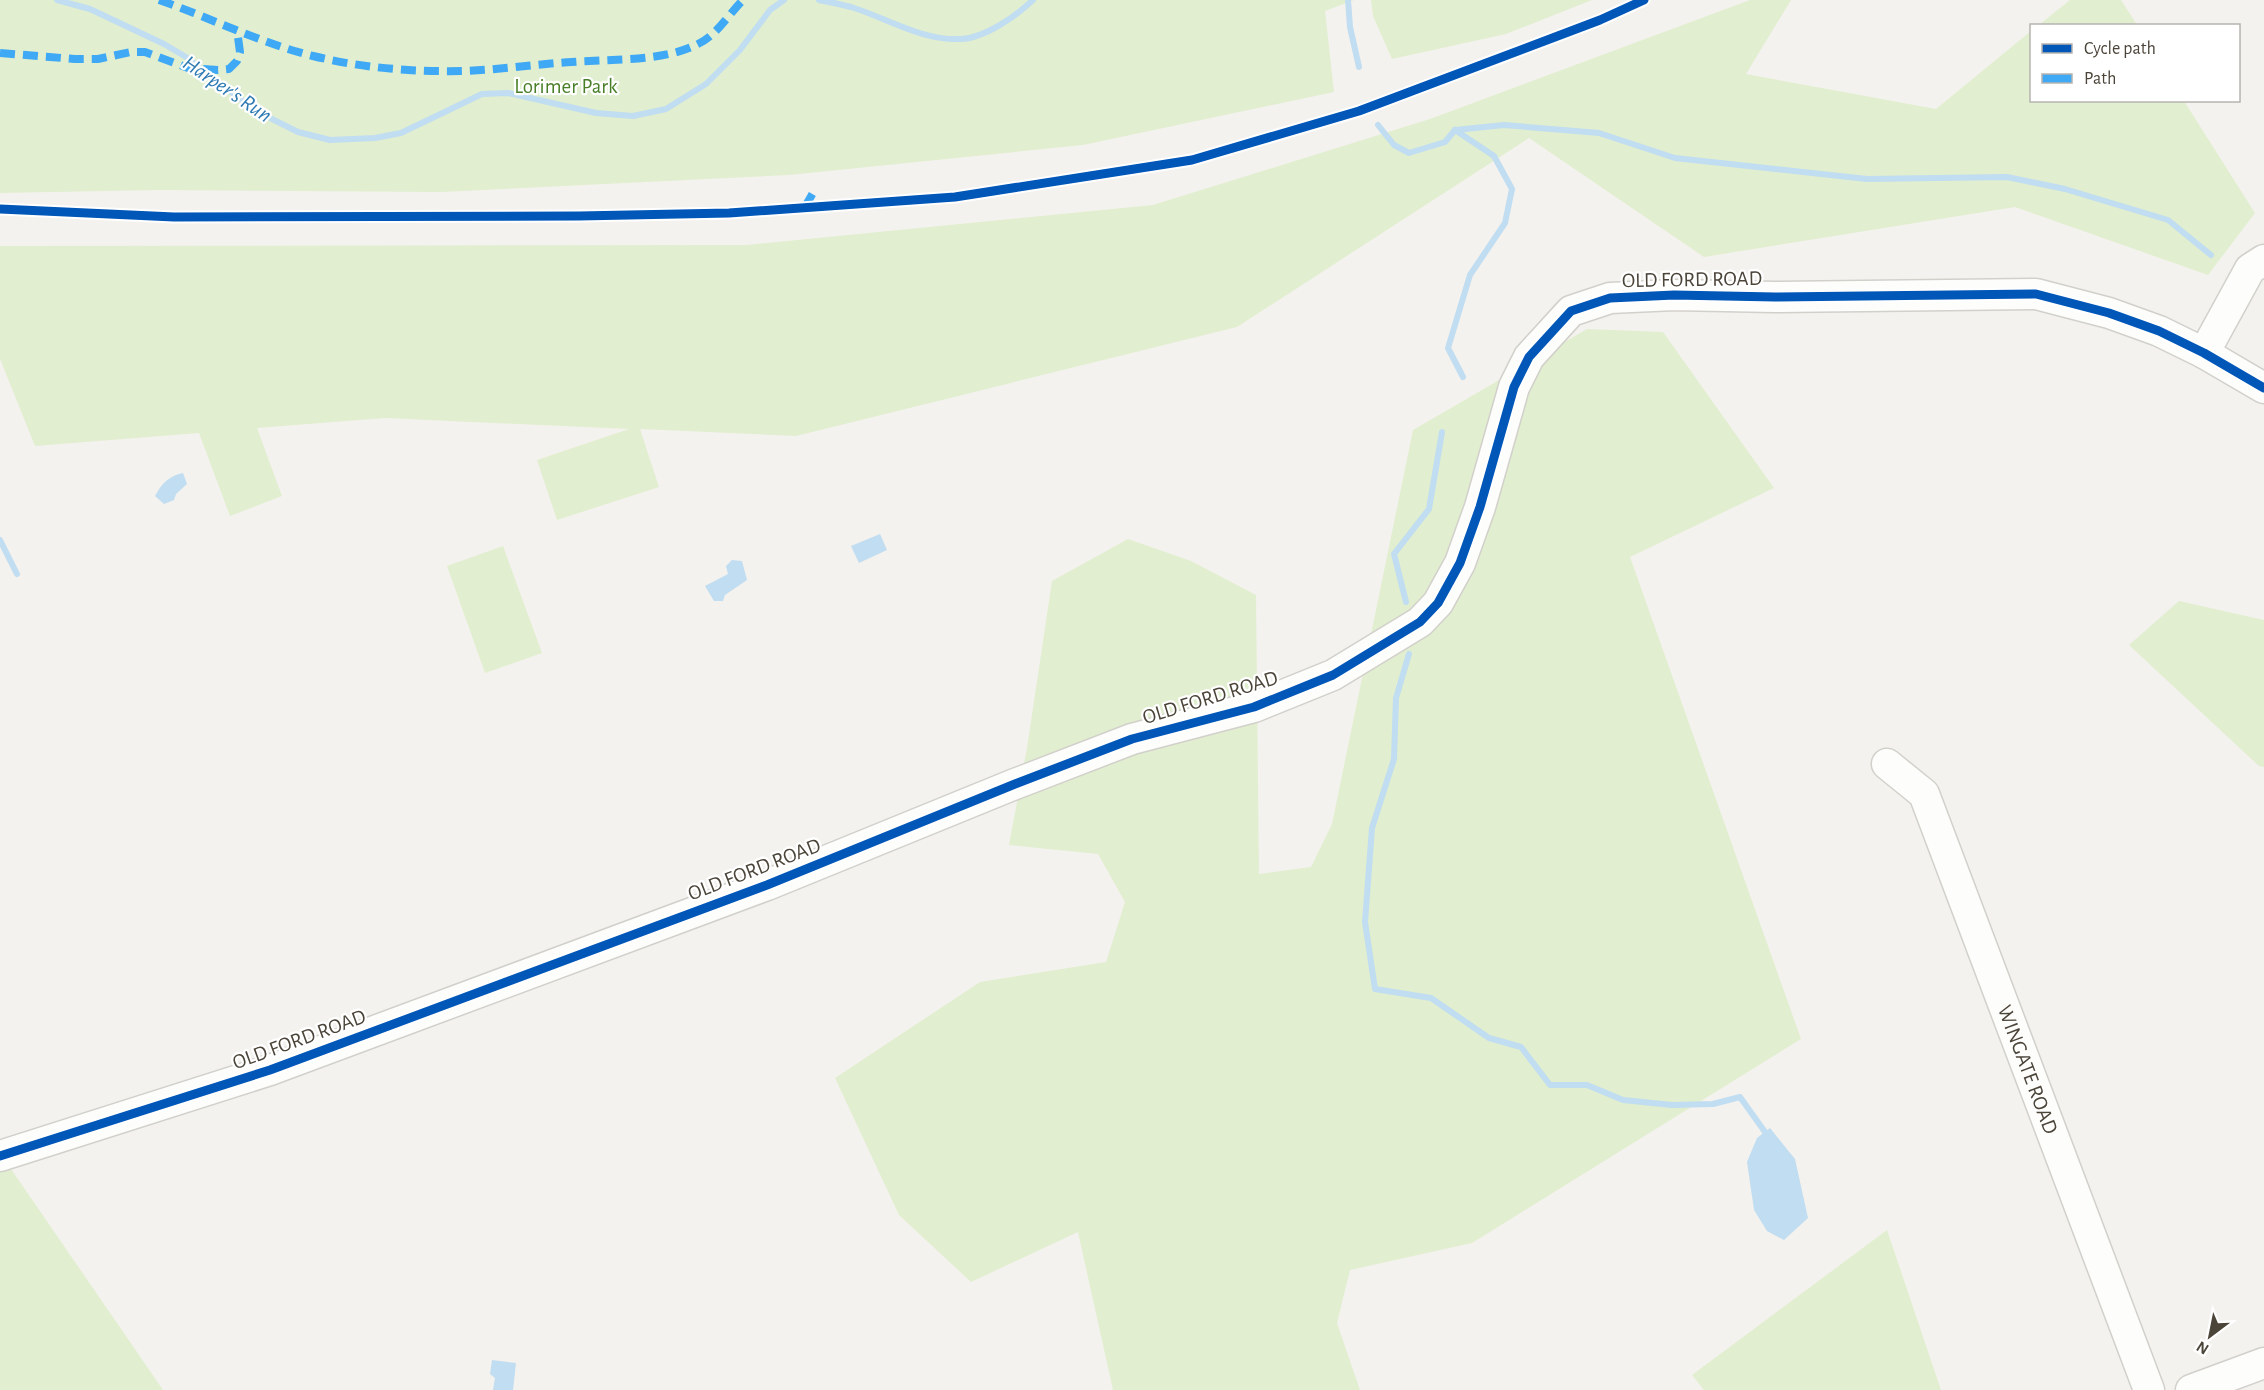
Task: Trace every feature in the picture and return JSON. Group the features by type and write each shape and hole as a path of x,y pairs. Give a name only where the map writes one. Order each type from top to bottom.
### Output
{"street":[{"path":"2204,353 2250,269 2264,261"},
{"name":"OLD FORD ROAD","path":"0,1156 270,1070 767,885 1132,739 1254,707 1333,675 1420,622 1438,603 1460,563 1476,519 1514,387 1528,357 1570,311 1610,298 1674,295 1787,297 2036,294 2129,320 2159,331 2204,353 2264,388"},
{"name":"WINGATE ROAD","path":"1887,764 1924,794 2149,1390"},
{"path":"2191,1390 2264,1363"}],"green space":[{"name":"Lorimer Park","path":"0,0 1354,0 1325,11 1334,92 1083,145 789,175 441,192 159,190 0,193"},
{"path":"1371,0 1592,0 1506,34 1392,59 1373,16"},
{"path":"1750,0 1791,0 1746,74 1936,109 2030,32 2030,102 2185,102 2255,213 2208,275 2015,207 1704,257 1529,138 1237,327 796,436 640,429 659,487 557,520 537,460 629,429 385,418 257,428 282,496 230,516 199,433 35,446 0,359 0,246 747,245 1153,205 1430,119"},
{"path":"2070,0 2121,0 2136,24 2040,24"},
{"path":"1587,329 1663,332 1774,488 1630,557 1801,1039 1472,1243 1350,1270 1337,1323 1360,1390 1113,1390 1078,1232 971,1282 899,1215 835,1078 980,982 1106,962 1125,902 1098,854 1009,845 1027,748 1052,581 1128,539 1191,561 1256,595 1259,874 1311,867 1332,824 1413,430"},
{"path":"503,546 542,653 485,673 447,566"},
{"path":"2179,601 2264,620 2264,767 2259,766 2129,645"},
{"path":"0,1153 163,1390 0,1390"},
{"path":"1887,1230 1941,1390 1704,1390 1692,1375"}],"water":[{"path":"183,473 187,484 176,494 174,500 164,504 155,496 158,491 170,478"},
{"path":"880,534 887,550 859,563 851,546"},
{"path":"732,560 742,561 747,580 725,595 723,601 714,601 705,586 728,574 726,566"},
{"path":"1770,1128 1795,1159 1808,1218 1784,1240 1767,1231 1754,1210 1747,1162 1757,1138"},
{"path":"492,1360 516,1363 513,1390 493,1390 495,1378 490,1374"}],"waterway":[{"name":"Harper's Run","path":"57,0 90,9 164,44 186,57 254,110 298,132 330,140 375,138 401,133 482,94 508,93 596,113 633,116 666,109 706,84 740,50 770,10 784,0"},
{"name":"Harper's Run","path":"819,0 851,7 919,33 947,39 980,35 1009,19 1033,0"},
{"name":"Harper's Run","path":"1348,0 1350,27 1359,67"},
{"name":"Harper's Run","path":"1378,125 1394,145 1409,153 1445,142 1455,130"},
{"path":"1455,130 1504,125 1599,133 1675,158 1867,179 2007,177 2065,189 2168,220 2211,255"},
{"path":"1455,130 1494,156 1512,189 1505,223 1470,275 1448,348 1463,377"},
{"path":"1406,602 1394,554 1429,509 1442,432"},
{"path":"0,540 17,574"},
{"path":"1409,654 1396,698 1394,759 1372,828 1365,922 1375,989 1431,998 1489,1038 1521,1047 1550,1085 1587,1085 1623,1100 1672,1105 1713,1104 1740,1097 1765,1132"}],"marked path":[{"path":"159,0 293,51 313,56 369,66 444,71 636,59 669,54 705,40 717,30 743,0"},
{"path":"0,53 98,59 131,52 145,52 188,68 229,69 237,61 240,52 237,30"},
{"path":"805,207 814,191"}],"cycle path":[{"path":"0,209 174,217 579,216 729,213 955,197 1192,160 1359,111 1600,20 1644,0"},
{"path":"0,1156 270,1070 767,885 1132,739 1254,707 1333,675 1420,622 1438,603 1460,563 1480,507 1514,387 1529,357 1571,311 1610,298 1674,295 1775,297 2036,294 2109,313 2159,331 2204,353 2264,388"}]}
